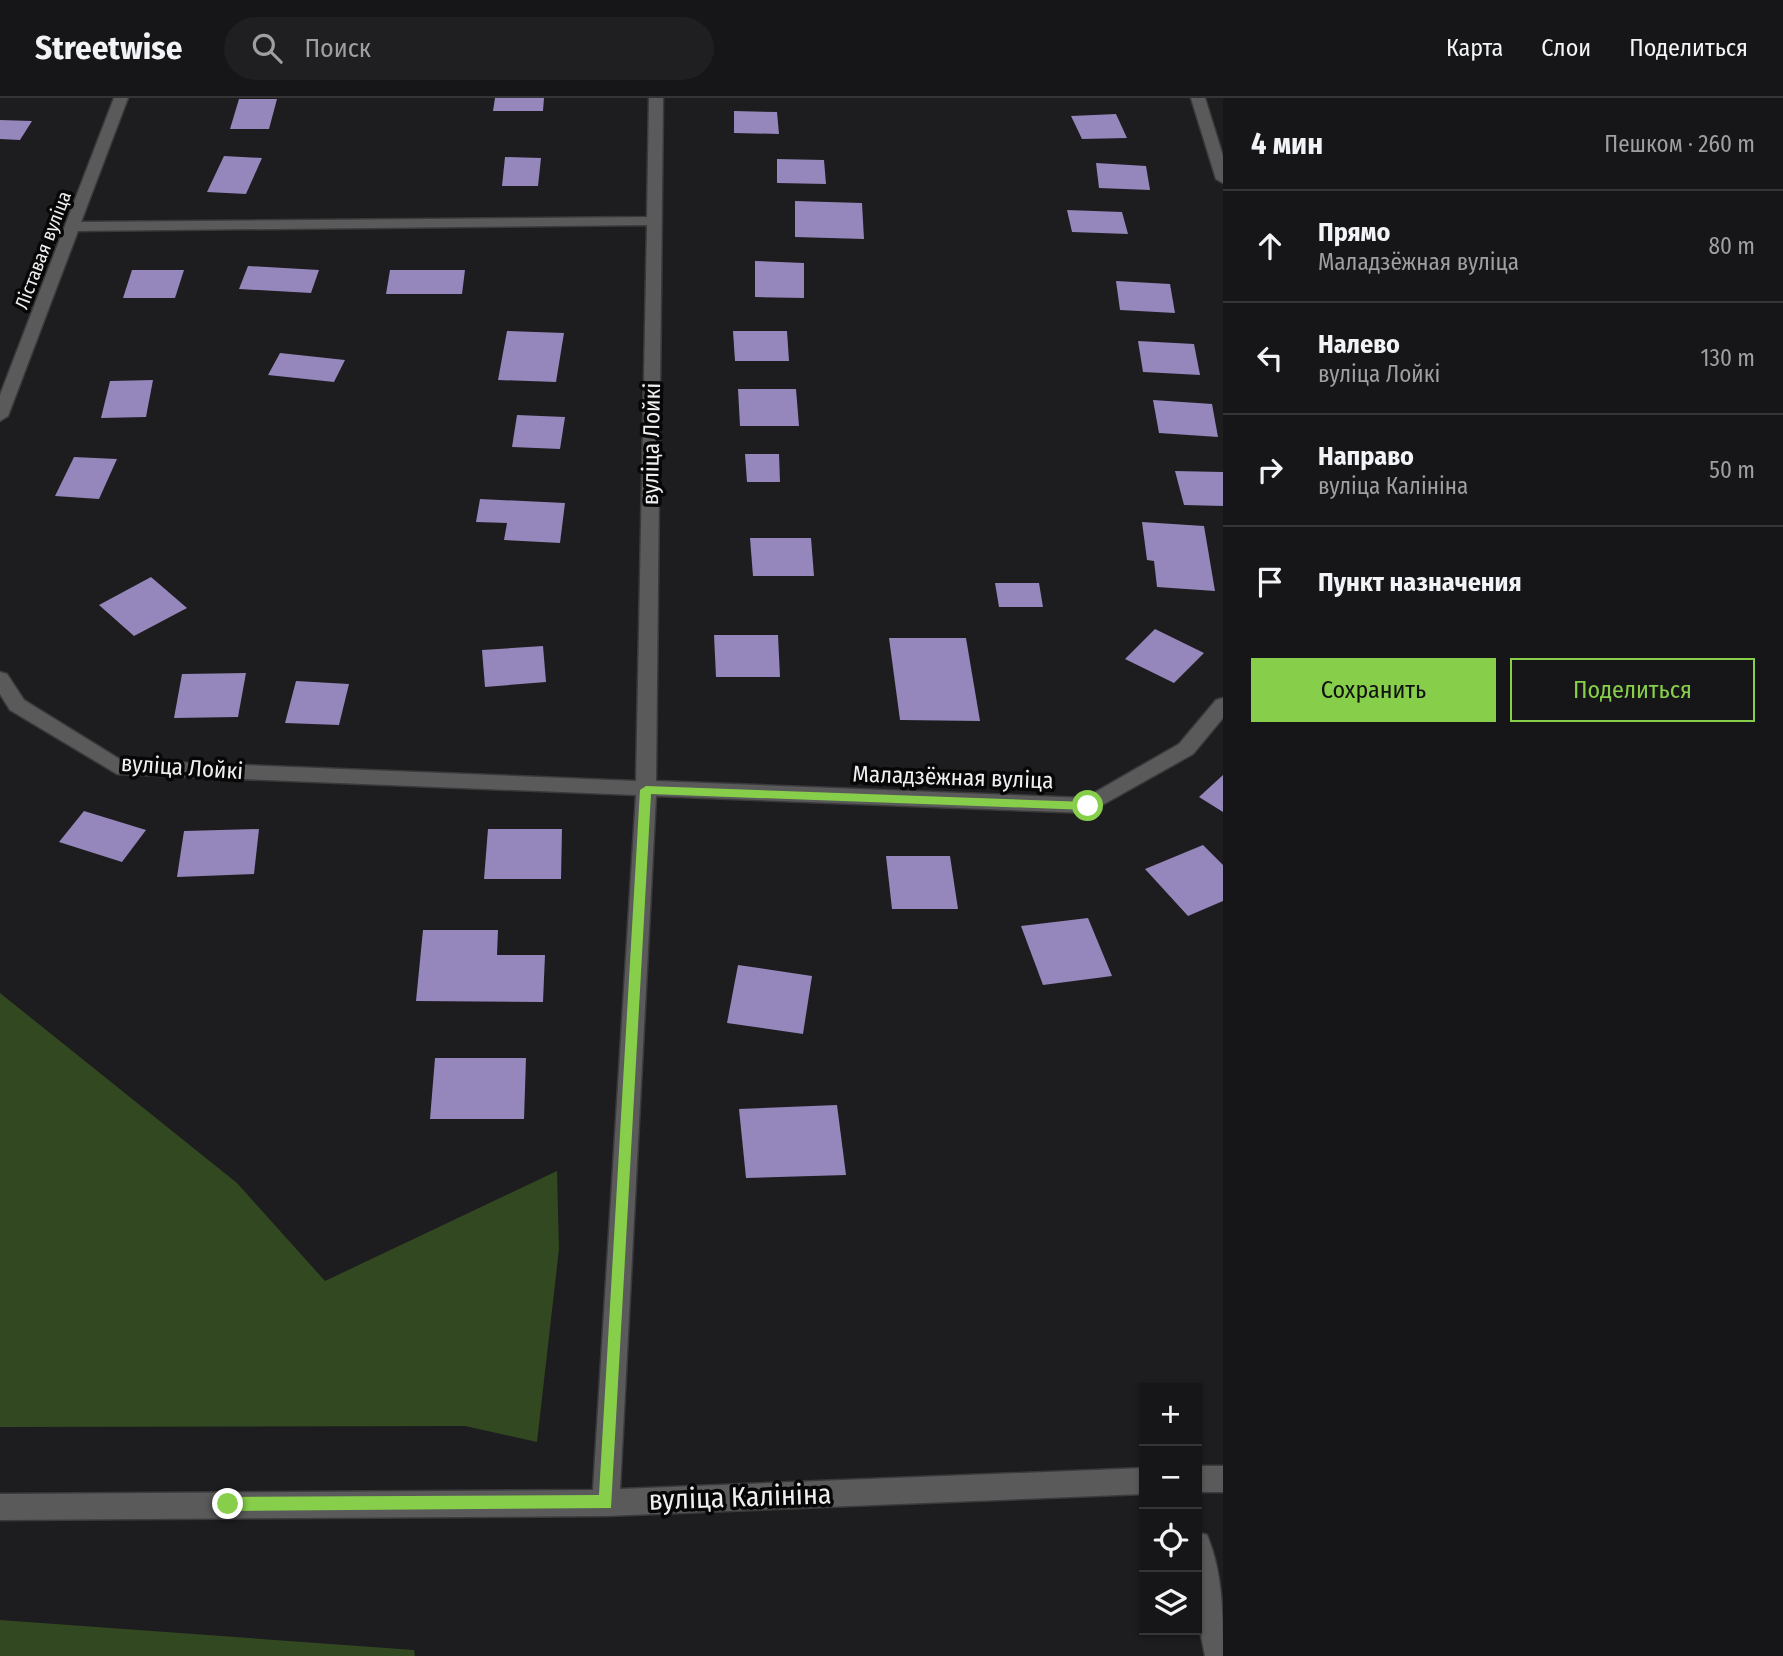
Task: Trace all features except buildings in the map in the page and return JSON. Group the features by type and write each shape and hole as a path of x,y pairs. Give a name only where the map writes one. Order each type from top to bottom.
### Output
{"street":[{"name":"Ліставая вуліца","path":"0,416 121,98"},
{"name":"вуліца Лойкі","path":"606,1503 646,790 656,98"},
{"path":"1198,98 1223,179"},
{"path":"72,227 654,220"},
{"name":"вуліца Лойкі","path":"0,679 17,705 117,767 646,790"},
{"name":"Маладзёжная вуліца","path":"646,790 1088,806 1186,749 1223,705"},
{"path":"1202,1479 1223,1479"},
{"name":"вуліца Калініна","path":"0,1507 606,1503 1139,1481"},
{"path":"1202,1570 1219,1656"}],"green space":[{"path":"0,993 237,1183 325,1281 557,1171 559,1249 537,1442 465,1426 0,1427"},
{"path":"0,1620 414,1650 415,1656 0,1656"}],"route":[{"path":"228,1504 606,1503 646,790 1088,806"}]}
